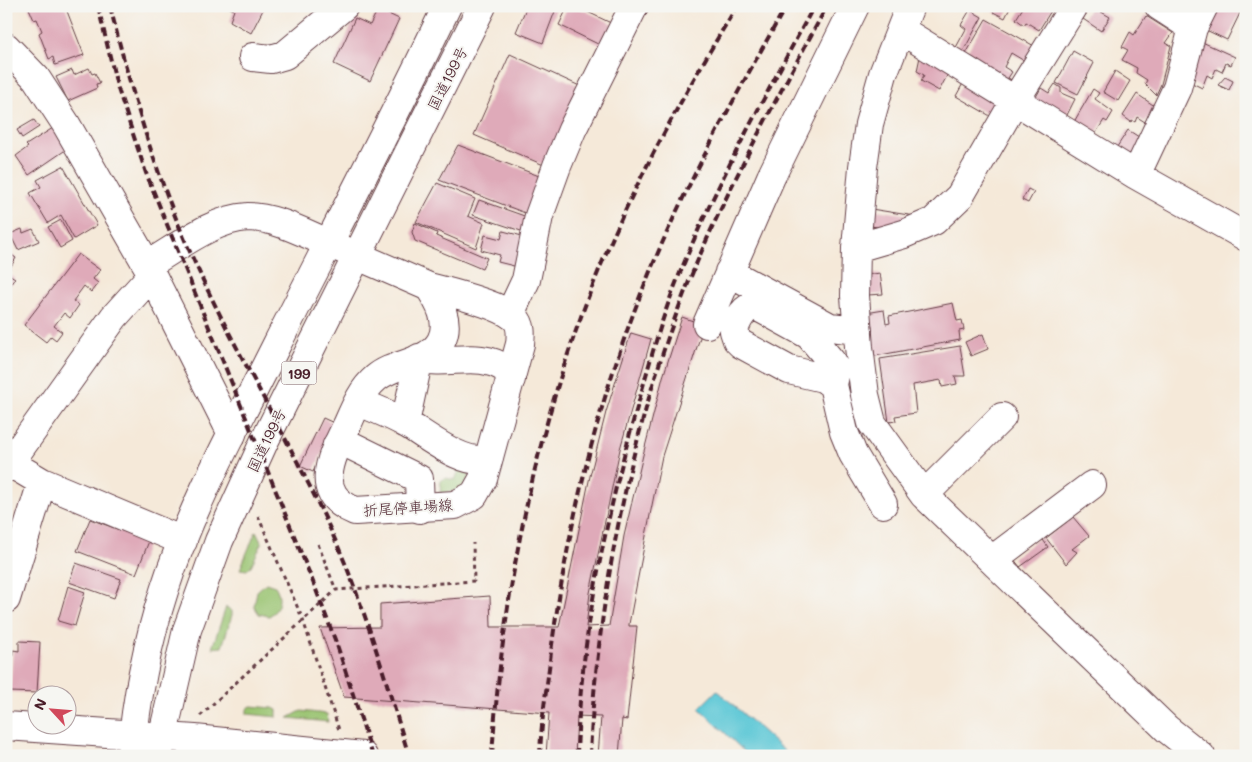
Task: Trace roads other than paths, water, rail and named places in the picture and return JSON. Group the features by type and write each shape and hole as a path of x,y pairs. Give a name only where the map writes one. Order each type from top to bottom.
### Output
{"main road":[{"path":"253,58 272,59 285,55 344,6"},
{"name":"国道199号","path":"160,746 187,630 219,541 264,442 482,6"},
{"path":"183,541 42,482 12,452 149,270 216,226 229,220 248,217 273,222 328,243 429,287 470,298 510,314 526,280 539,216 557,166 572,130 634,6"},
{"path":"707,324 809,96 855,6"},
{"path":"856,248 904,234 934,221 960,196 1016,99 1074,6"},
{"path":"1136,175 1177,88 1198,17 1159,6"},
{"name":"199","path":"132,745 137,701 150,642 164,590 183,541 232,434 328,243 441,8"},
{"path":"1196,754 1167,729 921,492 872,423 865,395 858,330 856,248 869,124 883,74 906,18 1016,99 1136,175 1246,237"},
{"path":"6,47 36,78 66,124 149,270 232,434"},
{"path":"729,272 830,327 858,330"},
{"name":"折尾停車場線","path":"429,287 441,308 444,329 440,342 435,348 419,358 394,367 371,383 360,397 330,459 327,475 332,491 341,503 355,511 454,506 469,499 479,488 490,456 521,336 518,322 510,314"},
{"path":"405,422 419,358 429,361 484,359 506,368 511,379"},
{"path":"833,385 848,443 880,505 921,492 1002,417"},
{"path":"371,407 405,422 448,450 473,461 482,461 490,456"},
{"path":"337,445 348,444 419,479 420,509"},
{"path":"6,598 42,482"},
{"path":"992,560 1092,485"},
{"path":"6,726 132,745 363,756"}],"water":[{"path":"717,690 790,756 749,756 699,708"}],"railway":[{"path":"98,6 117,86 146,173 315,587 337,645 373,756"},
{"path":"110,6 138,109 160,177 186,243 218,312 329,526 354,586 371,634 409,756"},
{"path":"492,756 506,617 518,549 532,481 570,346 622,217 648,163 676,110 737,6"},
{"path":"540,756 551,652 567,550 590,450 620,351 637,303 686,191 786,6"},
{"path":"577,756 583,670 595,585 623,459 661,326 686,258 719,185 814,6"},
{"path":"590,756 599,642 618,524 631,465 663,352 697,261 731,187 827,6"}]}
